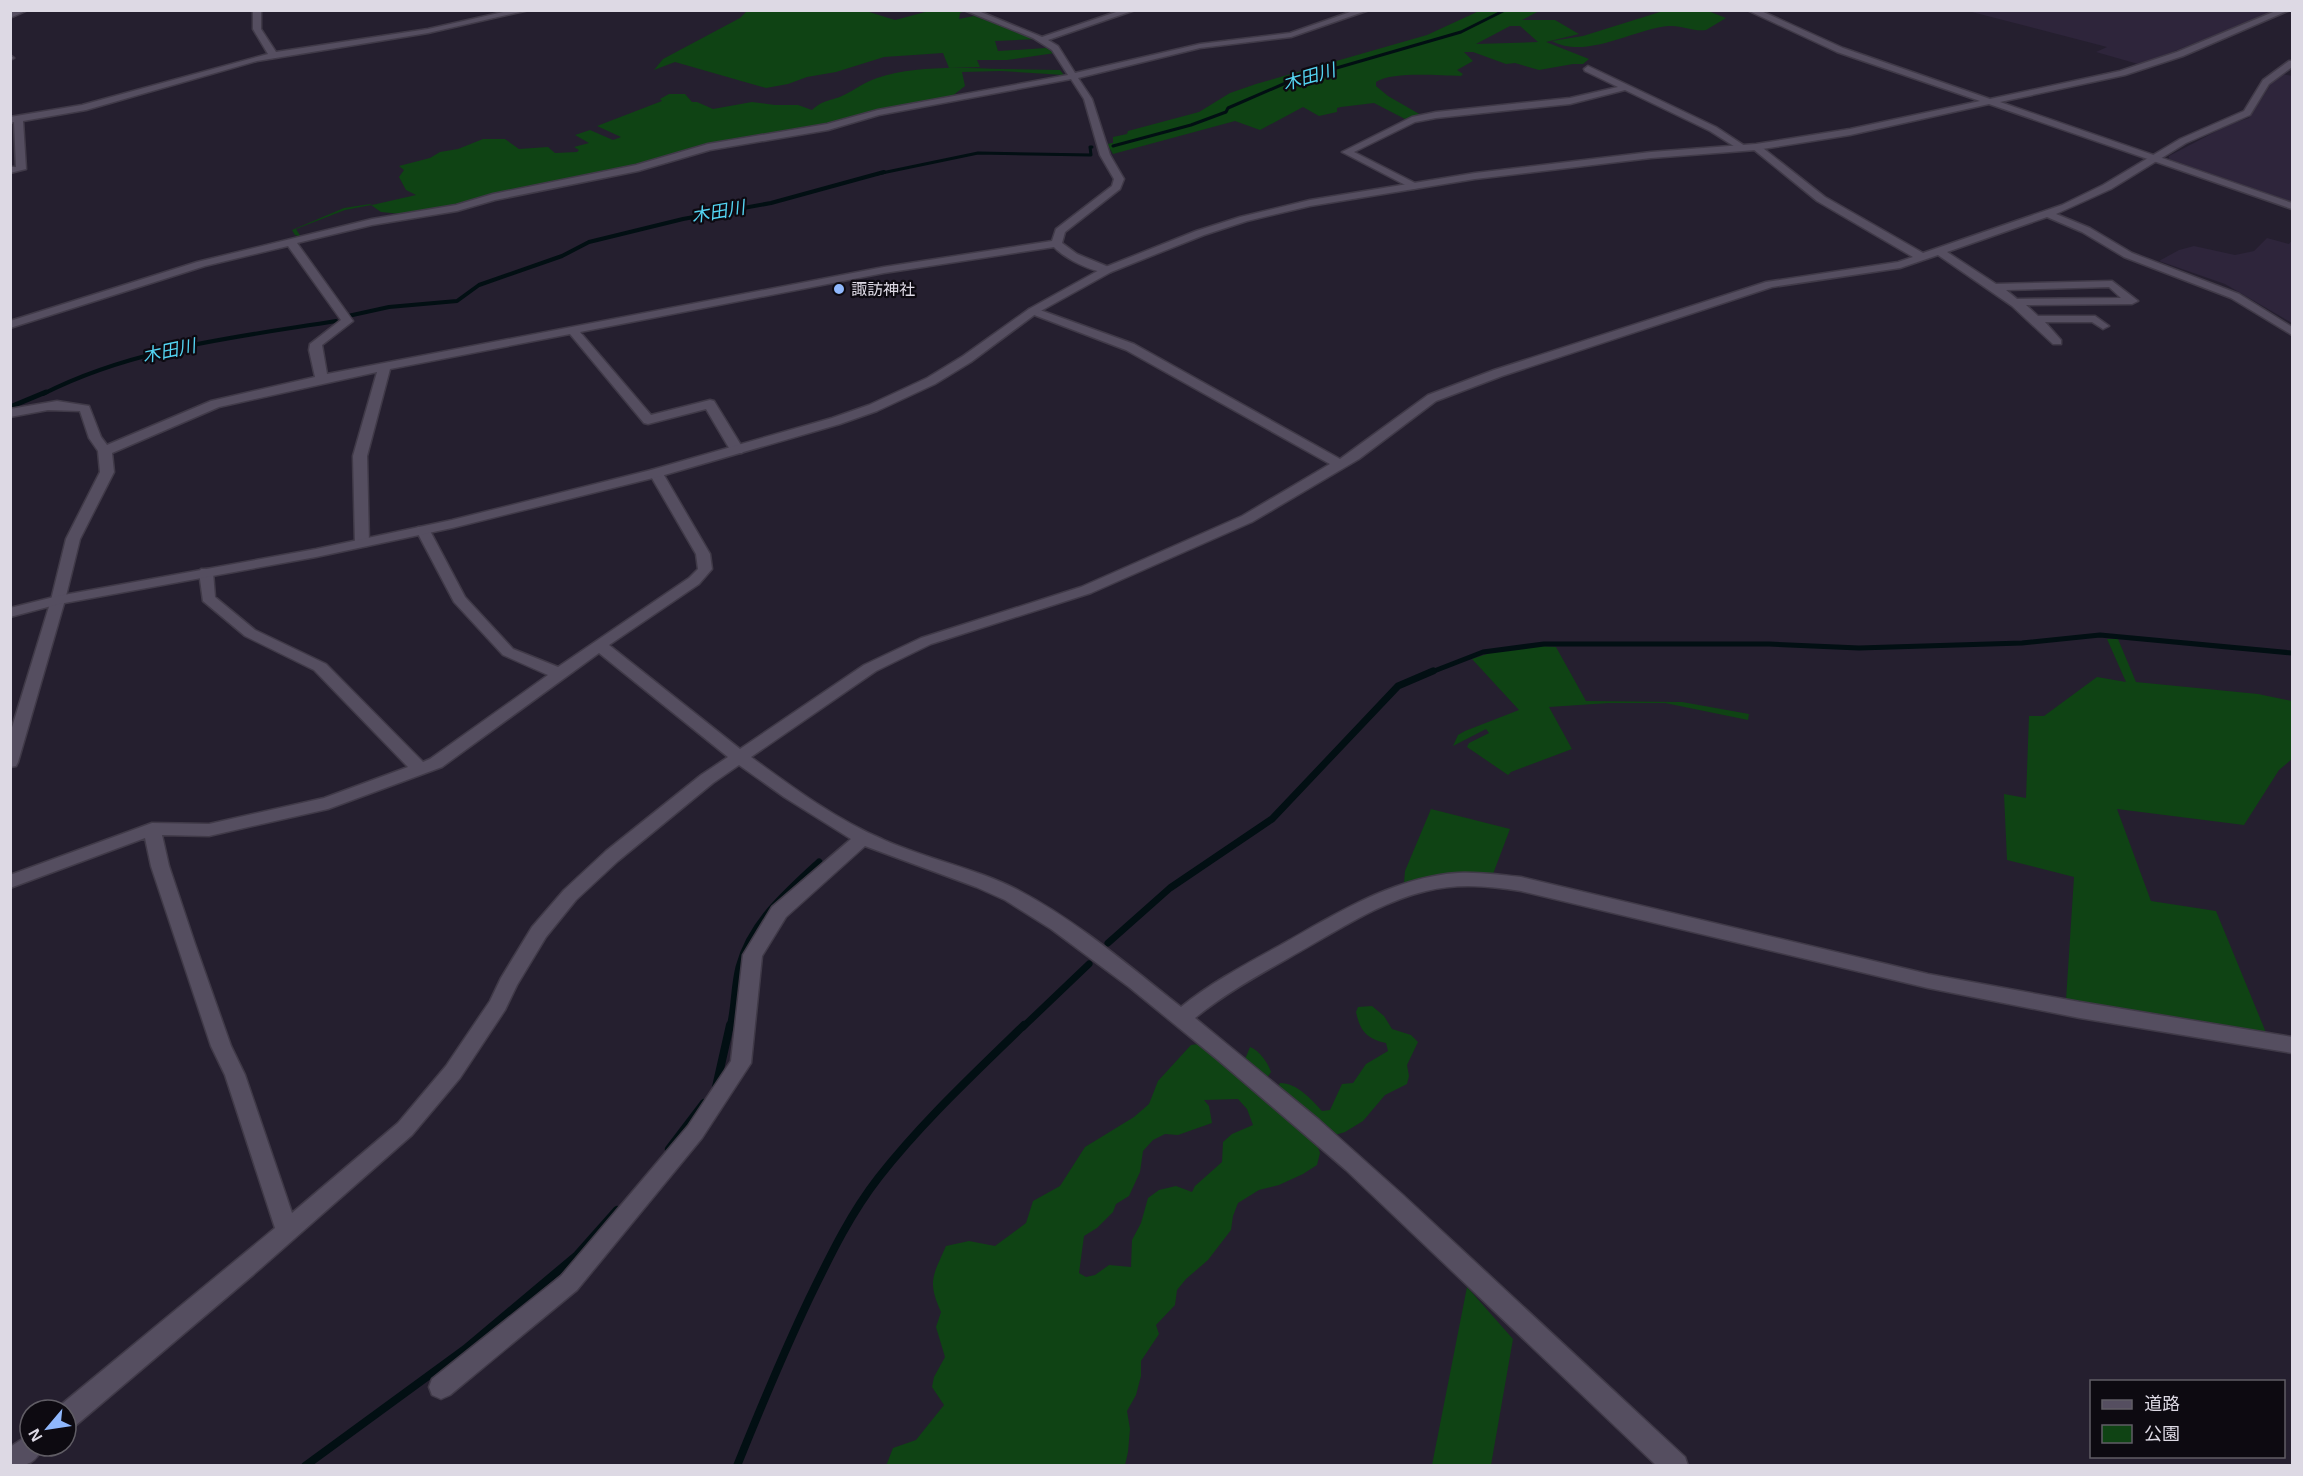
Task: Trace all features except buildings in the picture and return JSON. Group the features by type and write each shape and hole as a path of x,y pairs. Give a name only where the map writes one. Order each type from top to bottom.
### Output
{"street":[{"path":"10,16 24,10"},
{"path":"256,10 254,27 273,55"},
{"path":"10,170 21,169 14,119 83,108 273,55 428,31 525,10"},
{"path":"968,10 1043,39 1055,48 1088,99 1105,155 1119,179 1116,188 1060,231 1057,243"},
{"path":"1043,39 1131,10"},
{"path":"10,325 201,264 372,222 458,208 493,197 638,168 708,147 828,127 878,112 1074,76 1200,46 1302,33 1365,10"},
{"path":"1751,10 1840,50 2292,206"},
{"path":"10,613 58,600 362,543 544,502 656,473 836,421 900,396 967,359 1034,311 1107,270 1178,241 1244,219 1310,203 1413,186 1569,164 1756,147 1850,132 2122,73 2180,54 2286,10"},
{"path":"78,1407 405,1129 453,1072 498,1005 508,982 539,932 570,895 612,856 707,779 861,673 904,650 1086,590 1247,519 1354,456 1423,402 1498,373 1770,284 1900,266 2048,214 2107,187 2182,141 2247,113 2266,82 2292,63"},
{"path":"1588,69 1713,129 1743,148"},
{"path":"1413,186 1347,152 1413,120 1570,101 1628,87"},
{"path":"1756,147 1821,199 1921,257"},
{"path":"2048,214 2086,230 2127,255 2235,296 2292,332"},
{"path":"291,242 347,321 316,344 315,350 322,378"},
{"path":"1057,243 1072,255 1107,270"},
{"path":"105,451 215,404 322,378 384,368 884,270 1057,243"},
{"path":"1938,251 1992,286 2036,319 2057,342"},
{"path":"1992,286 2112,284 2132,301 2013,302"},
{"path":"1034,311 1130,347 1339,464"},
{"path":"2036,319 2095,319 2103,326"},
{"path":"573,331 648,420 711,404 737,450"},
{"path":"362,543 360,456 384,368"},
{"path":"10,413 52,405 69,405 85,409 95,438 105,451 107,472 73,539 58,600 10,762"},
{"path":"10,882 152,829 209,830 328,803 436,764 599,645 694,581 706,570 708,564 703,554 656,473"},
{"path":"423,530 459,599 508,652 560,674"},
{"path":"206,572 208,598 250,633 320,667 420,769"},
{"path":"599,645 740,757 815,811 863,838 998,888 1028,904 1090,947 1181,1018 1293,1111 1436,1239 1676,1466"},
{"path":"152,829 160,866 182,933 197,971 220,1046 235,1075 287,1231"},
{"path":"441,1387 569,1283 695,1132 741,1063 753,955 779,912 863,838"},
{"path":"1181,1018 1217,989 1377,900 1410,887 1481,878 1521,884 1928,981 2080,1010 2292,1046"}],"shaded area":[{"path":"1968,11 2276,11 2138,64 2096,52 2107,47"},
{"path":"2282,74 2292,76 2292,202 2169,159 2169,156 2228,125 2249,118 2273,81"},
{"path":"2267,238 2289,244 2292,240 2292,323 2225,284 2159,261 2179,250 2194,246 2235,255 2254,251"}],"green space":[{"path":"748,10 866,11 895,20 929,11 965,11 960,13 959,19 974,16 1038,39 995,41 998,51 1046,48 1055,53 1007,60 977,60 980,67 949,68 943,53 884,57 836,72 766,88 675,62 654,70 663,59 740,18"},
{"path":"1479,11 1539,11 1522,20 1555,20 1579,34 1546,42 1589,59 1583,64 1539,70 1515,63 1506,64 1473,52 1464,52 1473,61 1457,70 1463,74 1461,76 1405,75 1376,82 1376,86 1388,96 1421,115 1405,119 1374,103 1341,107 1337,108 1337,112 1319,116 1303,107 1260,130 1235,121 1113,154 1107,144 1113,143 1113,137 1127,134 1128,131 1199,112 1230,93 1256,84 1427,35","holes":["1510,26 1520,26 1538,42 1476,44"]},
{"path":"1663,11 1708,11 1726,18 1706,30 1669,26 1610,42 1580,47 1565,46 1552,41 1583,36"},
{"path":"939,68 1060,70 1064,75 1001,71 962,72 965,86 951,97 881,110 840,127 744,142 458,206 401,214 381,212 371,205 345,210 296,229 301,237 295,235 292,230 344,208 370,204 372,205 416,195 406,190 399,177 404,170 399,166 430,158 440,152 458,149 483,139 505,139 519,149 548,147 555,153 577,152 579,150 574,147 589,143 575,135 590,130 613,140 621,137 597,126 662,101 660,99 669,94 685,94 692,102 713,109 752,102 798,105 812,110 820,104 877,78 907,71"},
{"path":"2107,639 2118,639 2136,682 2258,694 2292,701 2292,759 2279,770 2244,825 2117,809 2151,901 2216,911 2267,1035 2066,1000 2074,877 2007,860 2004,794 2026,798 2029,716 2044,716 2097,677 2126,682"},
{"path":"1542,646 1556,647 1586,701 1682,702 1749,714 1748,720 1665,703 1609,703 1549,707 1572,749 1508,775 1467,747 1469,743 1489,733 1486,729 1453,746 1458,735 1465,731 1519,710 1472,659 1490,653"},
{"path":"1431,809 1510,829 1493,874 1436,877 1404,883 1405,871"},
{"path":"1372,1006 1384,1016 1392,1029 1411,1035 1418,1042 1407,1065 1409,1076 1407,1084 1385,1095 1363,1121 1345,1132 1316,1141 1320,1153 1317,1165 1279,1185 1259,1190 1238,1203 1231,1230 1208,1260 1177,1290 1175,1305 1156,1325 1159,1334 1141,1361 1141,1376 1136,1395 1127,1411 1130,1429 1125,1465 886,1466 893,1448 916,1440 944,1405 932,1387 934,1377 945,1357 936,1327 941,1312 934,1293 933,1279 946,1246 969,1241 995,1246 1026,1223 1033,1201 1060,1186 1085,1147 1134,1117 1149,1104 1158,1081 1191,1045 1206,1043 1244,1062 1250,1047 1266,1061 1271,1072 1265,1081 1276,1090 1280,1083 1292,1086 1303,1092 1322,1111 1330,1110 1342,1084 1353,1083 1366,1064 1388,1051 1386,1043 1374,1039 1362,1029 1356,1012 1358,1007","holes":["1238,1099 1247,1109 1253,1125 1232,1134 1223,1142 1222,1162 1195,1186 1192,1192 1176,1186 1159,1190 1148,1198 1141,1223 1132,1240 1131,1267 1109,1265 1095,1275 1086,1277 1079,1273 1084,1236 1097,1228 1113,1212 1116,1204 1129,1196 1140,1172 1143,1151 1153,1140 1165,1134 1178,1135 1212,1123 1209,1106 1204,1100"]},
{"path":"1467,1287 1513,1339 1491,1465 1432,1465"}],"waterway":[{"name":"木田川","path":"1113,146 1191,125 1226,112 1228,108 1288,82 1461,32 1505,10"},
{"name":"木田川","path":"877,174 978,153 1091,155 1090,147 1092,147"},
{"name":"木田川","path":"348,316 389,307 457,301 479,285 562,256 589,242 683,219 771,203 884,172"},
{"name":"木田川","path":"43,394 77,378 149,355 224,339 336,321"},
{"name":"木田川","path":"10,407 46,392"},
{"path":"1429,673 1483,652 1544,644 1769,644 1859,648 2022,643 2100,635 2292,653"},
{"path":"1108,943 1170,888 1272,819 1398,686 1433,671"},
{"path":"730,1027 739,967 752,936 771,909 819,862"},
{"path":"1023,1027 1089,964"},
{"path":"716,1087 730,1025"},
{"path":"737,1466 809,1299 859,1206 879,1177 913,1137 949,1098 1024,1025"},
{"path":"669,1149 704,1103"},
{"path":"305,1466 465,1349 577,1255 617,1210"}],"place":[{"name":"諏訪神社","path":"839,289"}]}
